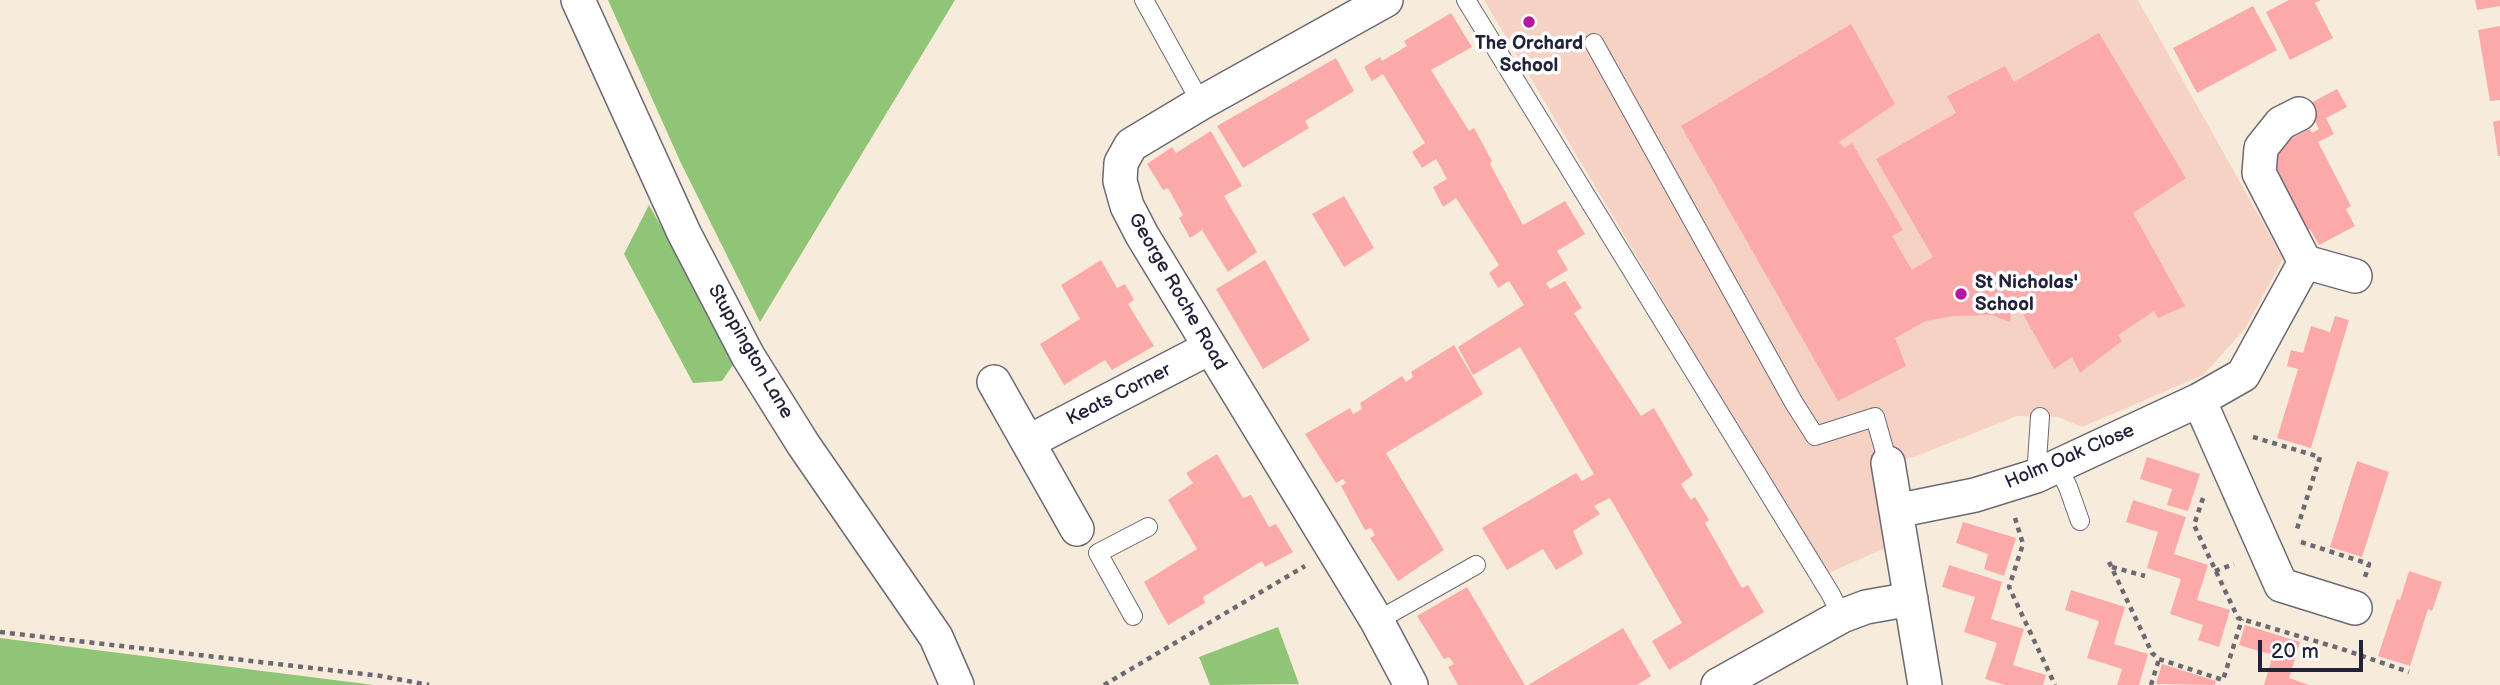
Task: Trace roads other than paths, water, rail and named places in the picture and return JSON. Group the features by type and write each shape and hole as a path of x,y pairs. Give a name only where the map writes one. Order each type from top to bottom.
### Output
{"street":[{"name":"Stuppington Lane","path":"578,0 684,233 748,356 803,444 936,637 955,685"},
{"name":"George Roche Road","path":"1386,0 1131,145 1121,163 1120,181 1127,206 1142,235 1377,621 1412,685"},
{"path":"2299,114 2281,123 2261,148 2259,173 2305,262 2356,276"},
{"name":"Holm Oak Close","path":"1896,511 1975,495 2047,470 2199,400 2243,375 2305,262"},
{"name":"Keats Corner","path":"1028,442 1209,348"},
{"path":"994,383 1088,541"},
{"path":"2199,400 2281,585 2355,608"},
{"path":"1888,463 1925,685"},
{"path":"1718,685 1842,616 1866,607 1911,599"}],"lane":[{"path":"1144,0 1201,103"},
{"path":"1466,0 1842,616"},
{"path":"1594,43 1815,436 1875,417 1888,463"},
{"path":"2040,417 2047,470 2068,487 2080,521"},
{"path":"1133,616 1088,541 1148,527"},
{"path":"1377,621 1476,565"}],"place":[{"name":"The Orchard School","path":"1529,22"},
{"name":"St Nicholas' School","path":"1961,294"}]}
